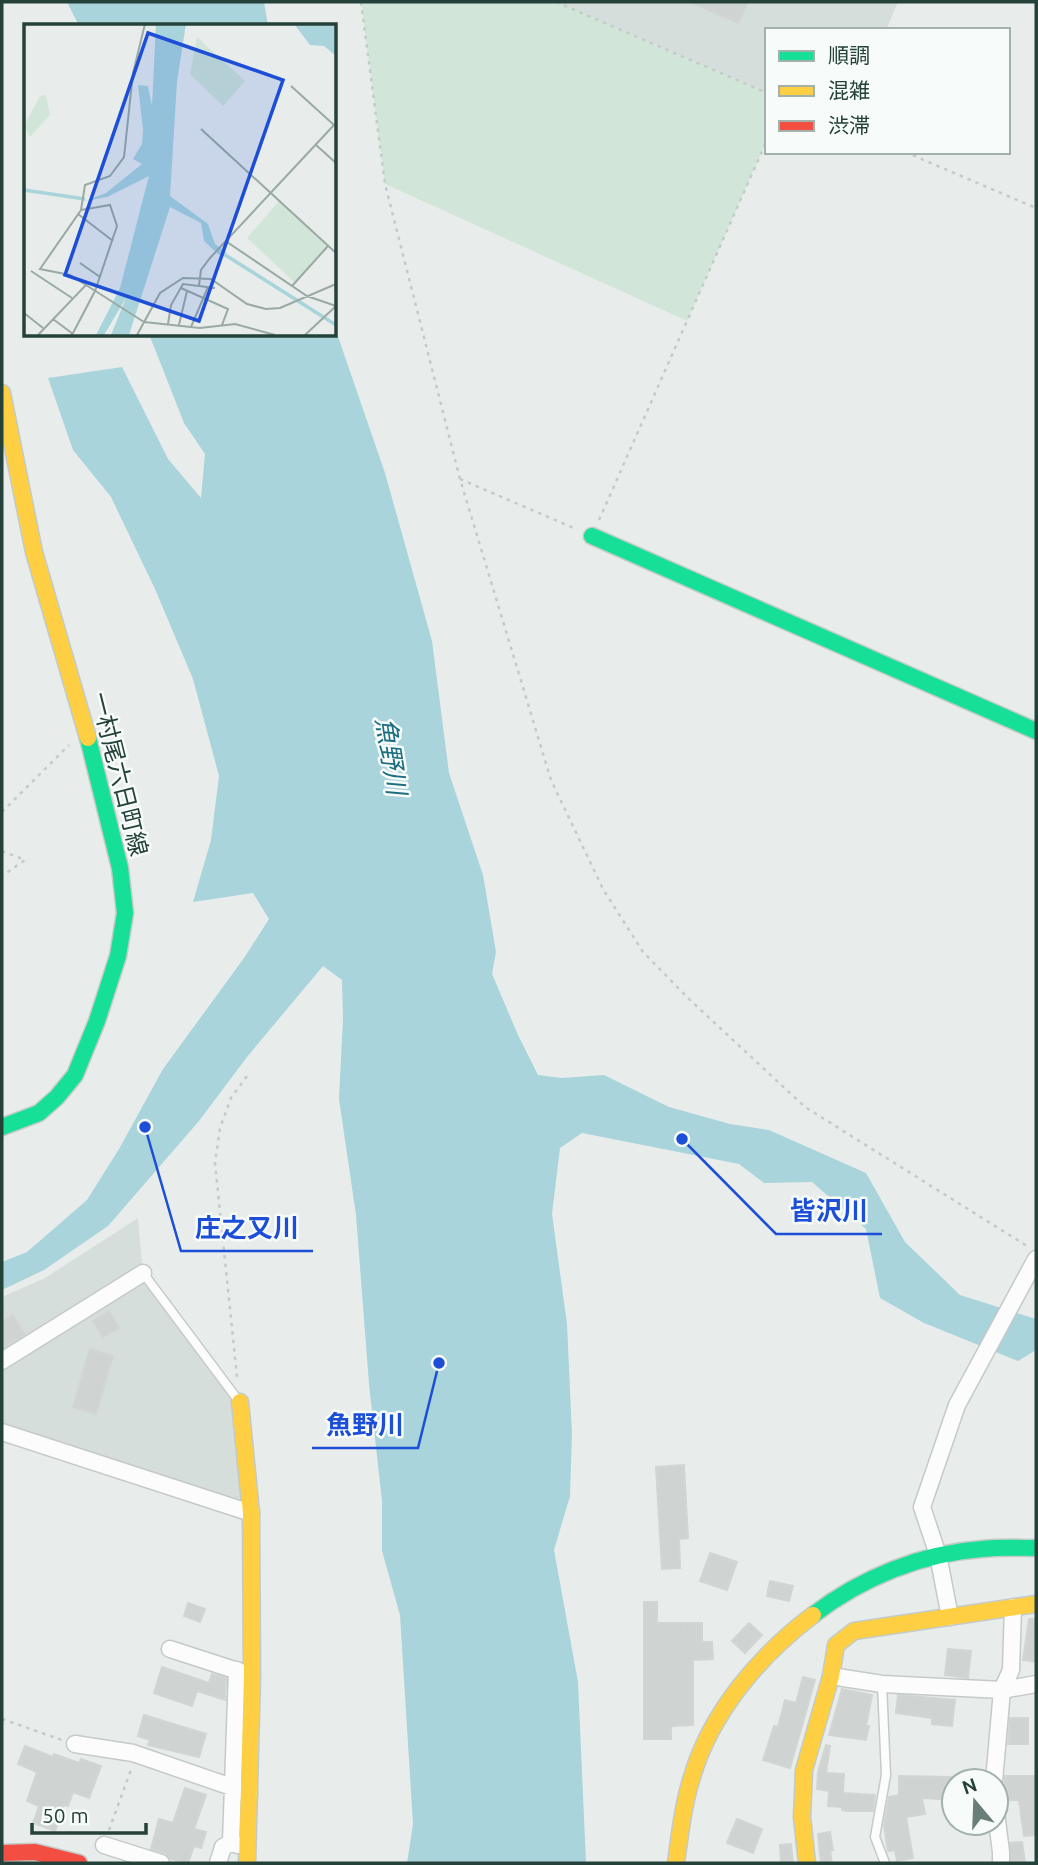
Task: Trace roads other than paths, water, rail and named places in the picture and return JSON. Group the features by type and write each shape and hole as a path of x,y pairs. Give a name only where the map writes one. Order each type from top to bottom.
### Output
{"main road":[{"name":"一村尾六日町線","path":"2,393 34,552 86,729 120,868 125,913 118,956 97,1021 75,1075 39,1113 2,1127"},
{"path":"592,536 1036,731"},
{"path":"240,1402 251,1513 244,1673 249,1793 242,1851"},
{"path":"676,1863 683,1813 696,1766 715,1726 750,1673 789,1633 823,1605 862,1581 938,1555 970,1550 1036,1548"},
{"path":"807,1863 802,1817 804,1770 831,1676 836,1645 855,1631 1036,1604"},
{"path":"2,1853 36,1852 79,1863"}],"street":[{"path":"950,1617 938,1555 922,1507 957,1405 1036,1259"},
{"path":"2,1361 143,1273"},
{"path":"2,1432 251,1513"},
{"path":"995,1767 1002,1690 1011,1670 1013,1608"},
{"path":"170,1649 244,1673 232,1787 242,1851 223,1847 218,1863"},
{"path":"831,1676 882,1684 1002,1690 1036,1684"},
{"path":"75,1744 133,1753 249,1793"},
{"path":"999,1837 1000,1863"},
{"path":"104,1845 161,1863"}],"lane":[{"path":"143,1273 240,1402"},
{"path":"882,1684 886,1775 875,1837 885,1863"}],"water":[{"path":"67,2 264,2 268,24 78,24"},
{"path":"336,331 385,473 432,641 449,773 483,875 496,952 492,974 538,1075 562,1078 604,1075 669,1107 730,1124 769,1130 866,1173 905,1242 960,1295 1036,1319 1036,1350 1018,1361 924,1323 880,1298 866,1229 812,1182 764,1183 739,1164 582,1133 560,1148 552,1214 567,1324 572,1434 570,1496 554,1550 578,1682 586,1863 407,1863 413,1824 400,1615 382,1551 382,1501 369,1384 356,1215 339,1099 342,980 323,966 247,1057 199,1121 108,1226 44,1270 2,1290 2,1262 27,1252 87,1200 163,1069 269,919 253,893 193,902 211,840 219,776 193,679 155,589 111,497 73,450 48,378 122,367 168,459 201,498 205,454 184,423 150,336 336,336"}],"place":[{"name":"庄之又川","path":"145,1127"},
{"name":"皆沢川","path":"682,1139"},
{"name":"魚野川","path":"439,1363"}]}
